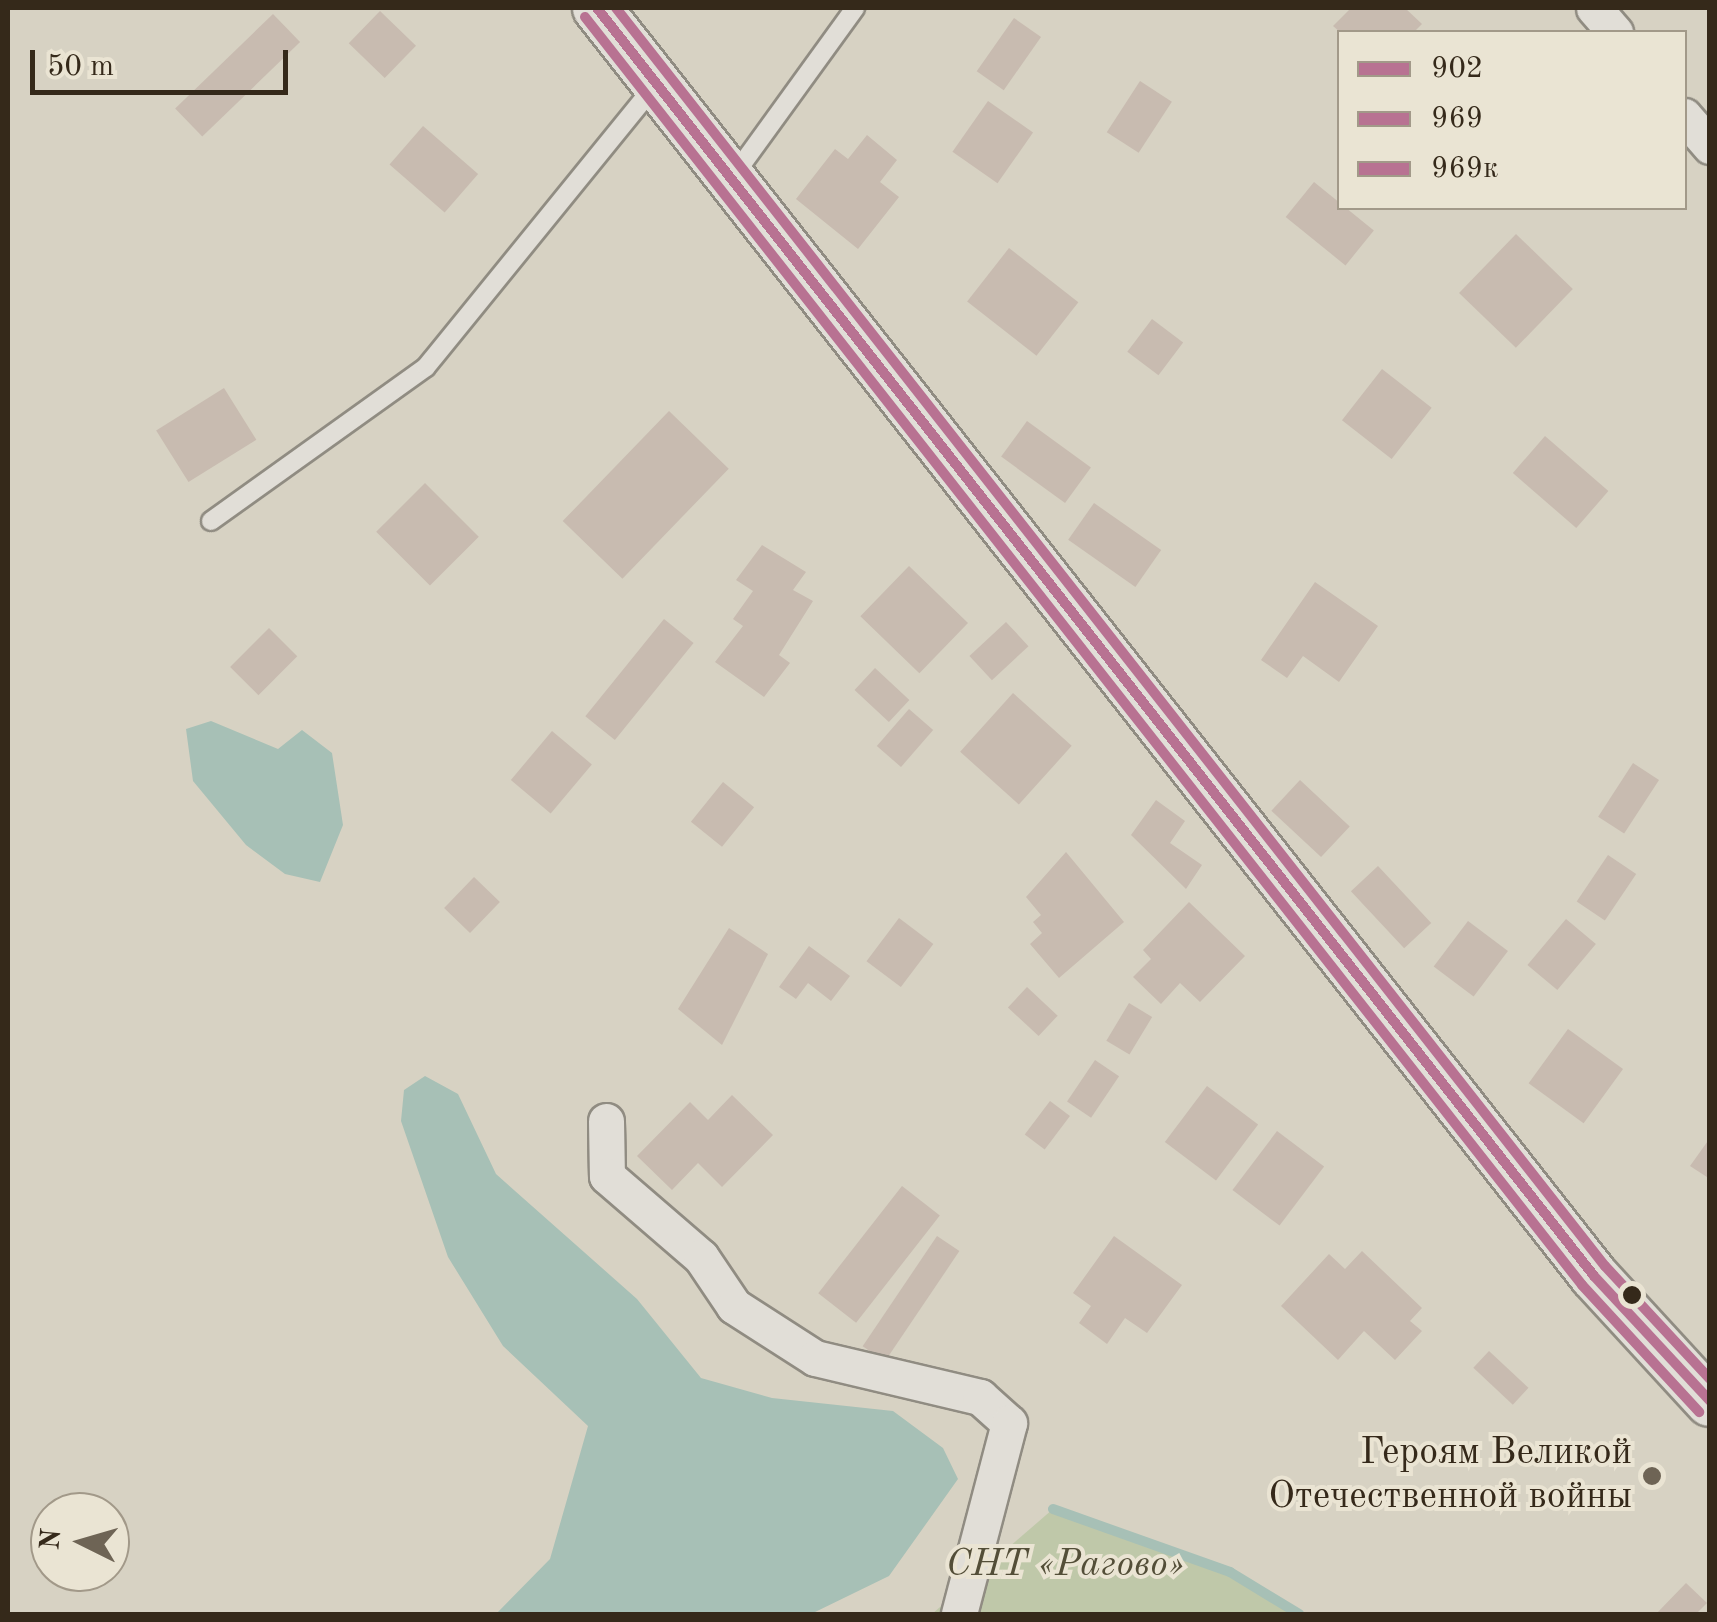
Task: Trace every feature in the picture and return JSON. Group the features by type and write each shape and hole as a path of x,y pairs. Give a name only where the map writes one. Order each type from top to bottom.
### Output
{"street":[{"path":"597,8 1594,1276 1710,1402"},
{"path":"1594,8 1612,30"},
{"path":"1687,119 1710,146"},
{"path":"606,1121 607,1176 702,1257 734,1306 815,1358 980,1397 1009,1423 959,1614"}],"lane":[{"path":"732,178 855,8"},
{"path":"211,521 426,366 657,83"}],"green space":[{"name":"СНТ «Рагово»","path":"1053,1509 1230,1572 1299,1614 932,1614"}],"shaded area":[{"path":"211,721 278,749 302,730 332,753 343,825 320,882 285,874 246,845 193,781 186,729"},
{"path":"425,1076 458,1094 496,1174 637,1299 701,1378 772,1398 893,1411 943,1448 958,1479 889,1576 811,1614 496,1614 550,1559 588,1426 503,1346 448,1257 401,1121 404,1090"}],"building":[{"path":"1351,8 1405,8 1422,24 1416,30 1338,30 1333,26"},
{"path":"380,11 416,46 385,78 349,43"},
{"path":"273,14 300,42 202,137 175,108"},
{"path":"1014,18 1041,37 1004,90 977,71"},
{"path":"1140,81 1172,102 1139,153 1107,132"},
{"path":"988,101 1033,133 997,183 952,152"},
{"path":"423,126 478,174 445,212 390,164"},
{"path":"867,135 897,160 880,182 899,197 858,249 796,199 835,149 848,159"},
{"path":"1314,182 1337,201 1337,210 1349,210 1374,230 1346,265 1286,217"},
{"path":"1516,234 1573,289 1516,348 1459,293"},
{"path":"1009,248 1078,302 1036,356 967,302"},
{"path":"1152,319 1183,342 1158,375 1127,352"},
{"path":"1382,369 1432,408 1392,459 1342,420"},
{"path":"224,388 256,440 188,482 156,430"},
{"path":"669,411 729,469 622,579 563,521"},
{"path":"1027,421 1091,467 1065,503 1001,457"},
{"path":"1545,436 1608,491 1576,528 1513,473"},
{"path":"425,483 479,537 430,586 376,532"},
{"path":"1094,503 1161,550 1135,587 1068,540"},
{"path":"762,545 806,572 793,590 813,601 779,655 790,663 764,697 715,662 743,626 733,619 753,591 736,580"},
{"path":"909,566 968,623 919,673 860,616"},
{"path":"1315,582 1378,626 1339,682 1303,656 1287,678 1261,660"},
{"path":"664,619 694,643 615,740 585,716"},
{"path":"1006,622 1029,646 992,680 969,656"},
{"path":"269,628 297,656 258,695 230,667"},
{"path":"875,668 909,700 889,722 855,690"},
{"path":"1013,693 1072,746 1019,805 960,752"},
{"path":"909,709 933,730 901,767 877,746"},
{"path":"552,731 592,764 551,813 511,780"},
{"path":"1633,763 1659,780 1624,834 1598,817"},
{"path":"1300,780 1350,826 1321,857 1271,811"},
{"path":"723,782 754,807 722,847 691,822"},
{"path":"1156,800 1185,821 1170,843 1202,865 1186,889 1131,835"},
{"path":"1066,852 1124,922 1059,978 1030,944 1042,933 1033,922 1041,915 1026,897"},
{"path":"1608,855 1636,874 1605,920 1577,901"},
{"path":"1378,866 1431,923 1404,948 1351,891"},
{"path":"474,877 500,902 470,933 444,908"},
{"path":"1189,902 1245,956 1200,1002 1180,983 1161,1004 1133,977 1151,959 1143,950"},
{"path":"899,918 933,944 901,987 867,961"},
{"path":"1566,919 1596,944 1557,990 1527,965"},
{"path":"1468,921 1508,951 1474,997 1434,967"},
{"path":"729,928 768,954 722,1045 678,1009"},
{"path":"809,946 850,976 831,1001 808,983 796,999 779,987"},
{"path":"1027,987 1058,1016 1039,1036 1008,1007"},
{"path":"1129,1003 1152,1017 1129,1055 1106,1041"},
{"path":"1568,1029 1623,1069 1584,1123 1529,1083"},
{"path":"1095,1060 1119,1076 1091,1118 1067,1101"},
{"path":"1207,1086 1258,1125 1216,1180 1165,1142"},
{"path":"732,1095 773,1135 722,1187 698,1163 672,1190 637,1156 690,1102 708,1120"},
{"path":"1050,1101 1070,1116 1045,1150 1025,1135"},
{"path":"1277,1131 1324,1167 1280,1226 1232,1190"},
{"path":"1710,1138 1710,1179 1690,1166"},
{"path":"902,1186 940,1216 856,1323 818,1293"},
{"path":"937,1236 959,1251 885,1361 863,1346"},
{"path":"1114,1236 1182,1285 1147,1333 1125,1318 1107,1344 1079,1323 1091,1306 1073,1293"},
{"path":"1362,1251 1422,1308 1410,1321 1422,1331 1395,1360 1364,1331 1338,1360 1281,1306 1329,1254 1345,1269"},
{"path":"1489,1351 1528,1388 1513,1405 1473,1368"},
{"path":"1686,1583 1707,1603 1696,1614 1656,1614"}],"waterway":[{"path":"1053,1509 1230,1572 1299,1614"}],"transit line":[{"name":"902","path":"597,8 1594,1276 1710,1401"},
{"name":"969к","path":"616,8 1605,1266 1710,1379"},
{"name":"969","path":"585,17 1582,1285 1699,1412"}],"place":[{"name":"Героям Великой Отечественной войны","path":"1652,1476"}]}
